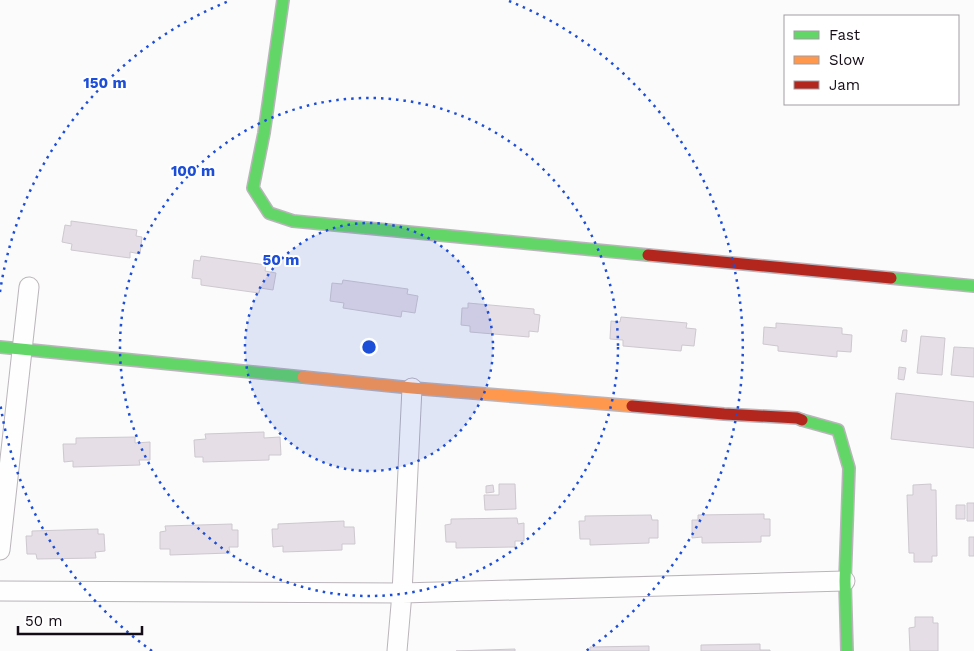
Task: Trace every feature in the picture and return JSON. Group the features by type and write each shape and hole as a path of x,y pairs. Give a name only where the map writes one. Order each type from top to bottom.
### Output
{"street":[{"path":"283,0 264,133 253,188 268,213 293,222 974,286"},
{"path":"0,550 29,287"},
{"path":"0,347 412,388 724,414 797,418 838,430 849,468 845,581 847,651"},
{"path":"397,651 402,593 412,388"},
{"path":"0,591 402,593 845,581"}],"building":[{"path":"71,221 137,230 136,236 142,237 140,254 130,252 130,258 71,250 72,244 62,242 65,225 71,226"},
{"path":"201,256 266,265 265,271 276,273 273,290 260,288 259,293 201,285 201,279 192,278 194,260 200,261"},
{"path":"343,280 408,289 407,294 418,296 415,313 402,311 401,317 343,308 344,303 330,301 332,283 342,284"},
{"path":"468,303 534,309 534,314 540,315 538,332 529,331 529,337 470,332 470,326 461,325 462,308 468,308"},
{"path":"621,317 687,323 686,328 696,329 694,346 682,345 681,351 623,346 623,340 610,339 611,321 620,322"},
{"path":"776,323 842,328 842,334 852,335 851,352 837,351 837,357 778,351 778,346 763,344 764,327 776,328"},
{"path":"903,330 907,330 906,342 901,341"},
{"path":"921,336 945,338 942,375 917,373"},
{"path":"954,347 974,348 974,377 951,375"},
{"path":"899,367 906,368 904,380 898,379"},
{"path":"896,393 974,402 974,448 891,439"},
{"path":"264,432 264,438 280,437 281,455 269,455 269,460 203,462 203,457 195,457 194,440 206,439 205,434"},
{"path":"135,437 135,443 150,442 150,460 139,460 140,465 73,467 73,461 64,462 63,444 76,444 76,438"},
{"path":"499,484 515,484 516,509 485,510 484,495 499,495"},
{"path":"931,484 931,490 936,490 937,556 932,556 932,562 914,562 914,553 909,553 907,495 913,495 913,485"},
{"path":"493,485 494,492 486,493 486,486"},
{"path":"967,503 974,503 974,521 967,521"},
{"path":"956,505 965,505 965,519 956,519"},
{"path":"764,514 764,519 770,519 770,536 761,536 761,542 702,543 702,537 692,538 692,520 698,520 698,515"},
{"path":"651,515 652,520 658,520 658,538 649,538 649,543 590,545 590,539 580,539 579,521 585,521 585,516"},
{"path":"517,518 518,524 524,523 524,541 515,541 515,547 456,548 456,542 446,542 445,525 451,524 451,519"},
{"path":"344,521 344,527 354,527 355,544 342,544 342,550 283,552 283,546 273,547 272,529 278,529 278,524"},
{"path":"232,524 232,530 238,530 238,547 229,547 230,553 170,555 170,549 160,549 160,532 166,531 165,526"},
{"path":"98,529 98,534 104,534 105,551 95,552 96,558 37,559 36,554 27,554 26,536 32,536 32,531"},
{"path":"969,537 974,537 974,556 969,556"},
{"path":"915,617 933,617 933,623 938,623 938,651 910,651 909,628 915,627"},
{"path":"760,644 760,650 770,651 701,651 701,645"},
{"path":"649,646 649,651 590,651 590,647"},
{"path":"515,649 515,651 456,651"}],"traffic: fast":[{"path":"283,0 264,133 253,188 269,213 293,221 648,255"},
{"path":"891,278 974,286"},
{"path":"0,347 303,377"},
{"path":"802,420 838,430 849,468 845,581 847,651"}],"traffic: slow":[{"path":"303,377 632,406"}],"traffic: jam":[{"path":"648,255 891,278"},
{"path":"632,406 797,418 802,420"}]}
